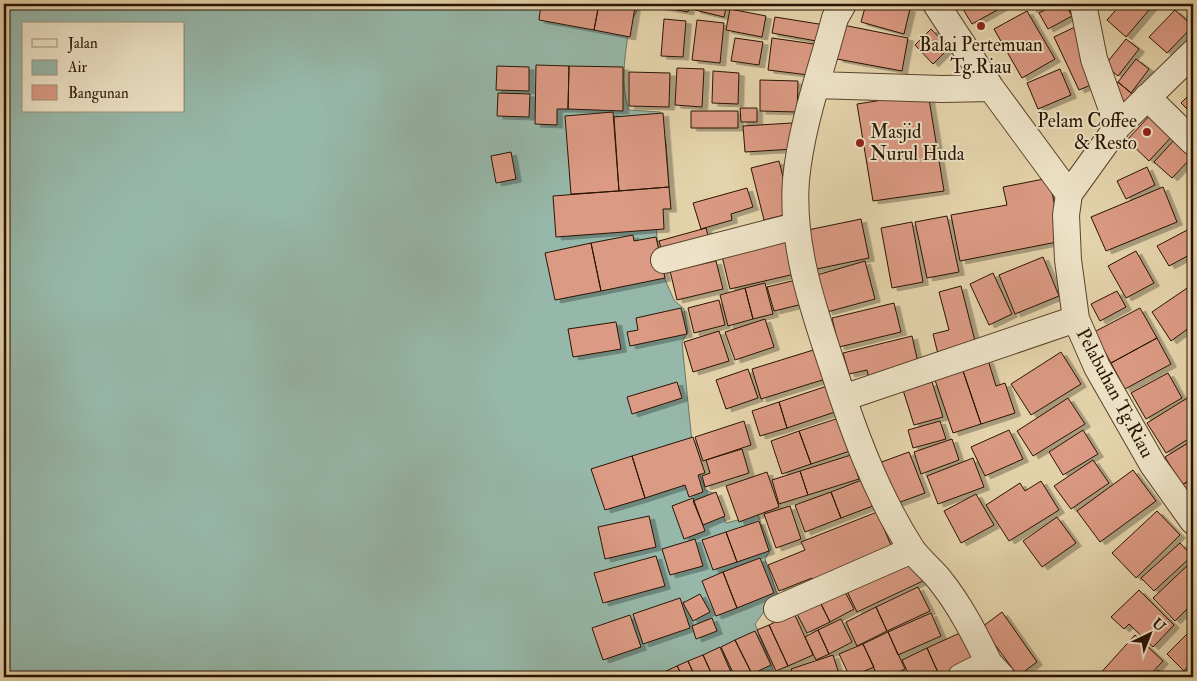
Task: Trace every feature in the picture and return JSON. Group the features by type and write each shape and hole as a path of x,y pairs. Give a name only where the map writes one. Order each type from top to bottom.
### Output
{"street":[{"path":"843,4 835,18 807,121 796,180 796,226 809,297 843,398 878,488 912,550 938,578 965,614 995,670 961,677"},
{"path":"936,4 991,88 1069,194"},
{"path":"1083,4 1094,59 1118,126"},
{"name":"Pelabuhan Tg.Riau","path":"1193,53 1118,126 1069,194 1066,215 1068,260 1076,319 1097,367 1134,432 1153,464 1193,521"},
{"path":"817,85 991,88"},
{"path":"1147,97 1193,142"},
{"path":"664,260 796,226"},
{"path":"843,398 1076,319"},
{"path":"777,609 912,550"}],"water":[{"path":"4,4 640,4 629,29 624,81 626,101 629,110 660,112 666,143 669,187 653,196 660,268 674,300 684,309 688,332 682,342 693,452 705,490 715,494 726,523 758,515 771,549 765,559 777,594 755,624 776,677 4,677"}],"building":[{"path":"541,4 599,4 594,30 539,20"},
{"path":"599,4 635,7 630,37 594,30"},
{"path":"644,4 690,4 688,12"},
{"path":"697,4 727,4 724,17 695,10"},
{"path":"866,4 890,4 910,9 904,34 861,22"},
{"path":"960,4 1008,4 972,24"},
{"path":"1027,4 1042,4 1032,10"},
{"path":"1056,4 1065,4 1072,16 1048,29 1039,13"},
{"path":"1121,4 1154,4 1126,37 1107,20"},
{"path":"730,9 766,16 762,37 726,30"},
{"path":"1175,10 1193,26 1167,53 1149,37"},
{"path":"1027,11 1055,59 1022,78 994,29"},
{"path":"775,17 825,25 822,42 772,33"},
{"path":"664,19 686,21 683,57 661,56"},
{"path":"697,20 724,23 720,63 692,60"},
{"path":"843,25 908,38 902,71 837,59"},
{"path":"1075,27 1100,81 1079,90 1054,37"},
{"path":"931,29 949,48 933,64 915,45"},
{"path":"735,38 763,42 759,65 731,61"},
{"path":"772,38 821,45 817,76 768,70"},
{"path":"1126,39 1139,49 1118,76 1105,65"},
{"path":"1136,59 1149,69 1131,93 1118,82"},
{"path":"536,65 569,66 568,109 557,109 557,125 535,124"},
{"path":"497,66 529,67 529,91 496,90"},
{"path":"569,66 623,67 623,111 568,109"},
{"path":"677,68 704,69 702,107 675,105"},
{"path":"1060,69 1071,95 1038,109 1027,83"},
{"path":"713,71 739,73 738,104 712,103"},
{"path":"629,72 670,73 669,107 629,106"},
{"path":"760,80 798,81 797,112 760,111"},
{"path":"1118,82 1136,97 1127,108 1108,94"},
{"path":"1193,91 1193,115 1181,103"},
{"path":"498,93 530,94 529,117 497,116"},
{"path":"928,93 944,191 873,201 857,104"},
{"path":"740,108 757,108 757,122 741,122"},
{"path":"691,111 738,111 738,128 691,128"},
{"path":"613,112 619,191 571,194 565,116"},
{"path":"1153,112 1175,133 1149,161 1127,140"},
{"path":"663,113 669,187 619,191 614,117"},
{"path":"792,123 794,149 745,152 743,126"},
{"path":"1176,138 1193,156 1172,178 1154,162"},
{"path":"511,152 516,179 496,183 491,156"},
{"path":"779,161 792,213 764,220 751,168"},
{"path":"1147,167 1155,185 1126,199 1117,181"},
{"path":"1049,178 1062,241 960,261 951,215 1007,205 1003,187"},
{"path":"669,187 671,209 663,209 664,229 556,237 553,196"},
{"path":"1163,187 1177,222 1106,251 1091,217"},
{"path":"747,188 753,207 731,214 732,220 701,229 693,203"},
{"path":"947,216 959,272 927,278 915,222"},
{"path":"861,219 869,258 812,270 803,231"},
{"path":"912,222 923,282 892,288 881,228"},
{"path":"706,228 710,243 663,256 659,241"},
{"path":"1191,228 1193,231 1193,253 1169,266 1157,246"},
{"path":"633,235 634,241 656,237 665,278 601,291 591,243"},
{"path":"791,240 799,273 730,289 722,256"},
{"path":"591,243 601,291 555,300 545,253"},
{"path":"1136,251 1154,283 1126,298 1108,266"},
{"path":"1043,257 1059,296 1015,314 999,275"},
{"path":"716,261 723,289 677,300 670,271"},
{"path":"865,261 875,299 827,312 817,275"},
{"path":"993,273 1012,314 989,325 970,284"},
{"path":"800,279 807,303 774,311 767,287"},
{"path":"765,283 773,314 753,319 745,288"},
{"path":"1193,284 1193,325 1171,341 1152,312"},
{"path":"961,286 976,345 938,354 933,334 949,330 939,292"},
{"path":"745,288 753,319 728,326 720,295"},
{"path":"1117,291 1126,307 1100,321 1091,304"},
{"path":"719,300 725,325 694,333 688,308"},
{"path":"894,303 901,332 839,347 832,318"},
{"path":"681,308 687,334 630,346 627,332 638,330 636,318"},
{"path":"1140,308 1157,338 1111,363 1094,332"},
{"path":"765,319 774,347 735,360 725,332"},
{"path":"616,322 621,349 573,357 568,329"},
{"path":"719,331 729,361 693,372 684,342"},
{"path":"912,336 919,367 869,379 867,370 849,374 843,353"},
{"path":"1157,338 1171,364 1125,389 1111,363"},
{"path":"823,347 832,377 761,399 752,369"},
{"path":"1061,352 1081,384 1031,415 1011,384"},
{"path":"988,360 996,386 1005,383 1015,413 981,424 962,368"},
{"path":"962,368 981,424 953,433 934,377"},
{"path":"748,369 758,398 726,409 716,380"},
{"path":"1168,373 1182,398 1146,419 1131,393"},
{"path":"677,382 682,398 632,414 627,397"},
{"path":"932,382 943,417 914,425 903,390"},
{"path":"827,386 835,412 787,428 779,402"},
{"path":"1189,397 1193,404 1193,436 1166,453 1147,423"},
{"path":"1068,398 1085,424 1033,456 1017,431"},
{"path":"779,402 787,428 760,436 752,411"},
{"path":"842,417 853,450 811,464 799,431"},
{"path":"744,421 751,445 703,461 695,437"},
{"path":"940,421 946,439 913,448 908,430"},
{"path":"1009,430 1023,459 985,476 971,447"},
{"path":"1083,430 1098,454 1063,475 1049,452"},
{"path":"799,431 811,464 782,474 771,441"},
{"path":"693,437 705,473 698,475 703,492 689,497 685,485 645,498 632,456"},
{"path":"952,439 959,460 921,474 914,452"},
{"path":"1193,440 1193,478 1182,485 1165,457"},
{"path":"742,449 749,473 705,487 702,476 710,473 706,460"},
{"path":"909,452 925,493 892,505 876,464"},
{"path":"851,455 859,479 808,495 800,471"},
{"path":"632,456 645,498 605,510 591,469"},
{"path":"973,458 984,487 938,504 927,476"},
{"path":"1093,460 1109,483 1071,509 1054,486"},
{"path":"1133,470 1156,501 1100,542 1077,511"},
{"path":"800,471 808,495 779,504 772,480"},
{"path":"767,472 779,507 739,522 726,486"},
{"path":"867,478 878,504 841,518 831,492"},
{"path":"1193,478 1193,503 1182,485"},
{"path":"1041,481 1059,510 1009,541 986,505 1020,483 1025,491"},
{"path":"716,492 725,516 703,525 693,501"},
{"path":"831,492 841,518 805,532 795,505"},
{"path":"976,494 994,525 961,543 944,511"},
{"path":"693,498 705,531 684,539 672,506"},
{"path":"790,506 801,539 776,548 764,514"},
{"path":"1157,511 1180,535 1136,578 1112,553"},
{"path":"877,512 895,555 816,587 812,578 779,591 768,565 805,550 801,542"},
{"path":"649,516 656,547 605,559 598,527"},
{"path":"1057,517 1076,543 1042,567 1023,541"},
{"path":"759,521 769,551 737,562 726,532"},
{"path":"726,532 737,562 713,570 702,540"},
{"path":"695,539 703,566 670,575 662,549"},
{"path":"1180,543 1192,556 1154,591 1141,578"},
{"path":"656,556 665,586 603,603 594,573"},
{"path":"914,557 925,580 857,612 846,589"},
{"path":"760,558 774,593 737,608 723,572"},
{"path":"1189,564 1193,569 1193,603 1175,621 1153,598"},
{"path":"723,572 737,608 716,616 702,581"},
{"path":"918,587 930,611 887,631 876,607"},
{"path":"843,588 854,609 830,622 819,600"},
{"path":"1139,590 1174,625 1153,647 1129,624 1124,629 1111,617"},
{"path":"700,594 710,612 693,621 683,603"},
{"path":"680,598 690,628 643,644 633,614"},
{"path":"819,600 830,622 807,633 796,612"},
{"path":"876,607 887,631 857,646 846,622"},
{"path":"1002,612 1037,662 1018,676 982,627"},
{"path":"794,613 813,655 788,666 769,625"},
{"path":"931,613 941,636 898,655 888,632"},
{"path":"630,615 641,647 603,660 592,628"},
{"path":"712,618 717,631 696,639 692,626"},
{"path":"841,619 852,642 829,654 818,630"},
{"path":"769,625 788,666 776,671 757,630"},
{"path":"1193,628 1193,665 1191,663 1184,671 1167,654"},
{"path":"818,630 829,654 816,660 805,637"},
{"path":"755,631 771,665 752,674 735,640"},
{"path":"888,632 905,669 888,677 878,677 863,644"},
{"path":"962,632 978,665 952,677 940,677 927,648"},
{"path":"1135,635 1163,661 1148,677 1097,677"},
{"path":"735,640 752,674 746,677 735,677 721,647"},
{"path":"863,644 874,667 850,677 839,654"},
{"path":"720,647 733,677 713,677 703,655"},
{"path":"927,648 940,677 910,677 902,660"},
{"path":"703,655 713,677 695,677 688,661"},
{"path":"833,655 840,677 794,677 791,669"},
{"path":"688,661 695,677 683,677 677,666"},
{"path":"677,666 683,677 666,677 664,672"},
{"path":"1158,670 1166,677 1151,677"}],"place":[{"name":"Balai Pertemuan Tg.Riau","path":"981,26"},
{"name":"Pelam Coffee & Resto","path":"1147,132"},
{"name":"Masjid Nurul Huda","path":"860,143"}]}
